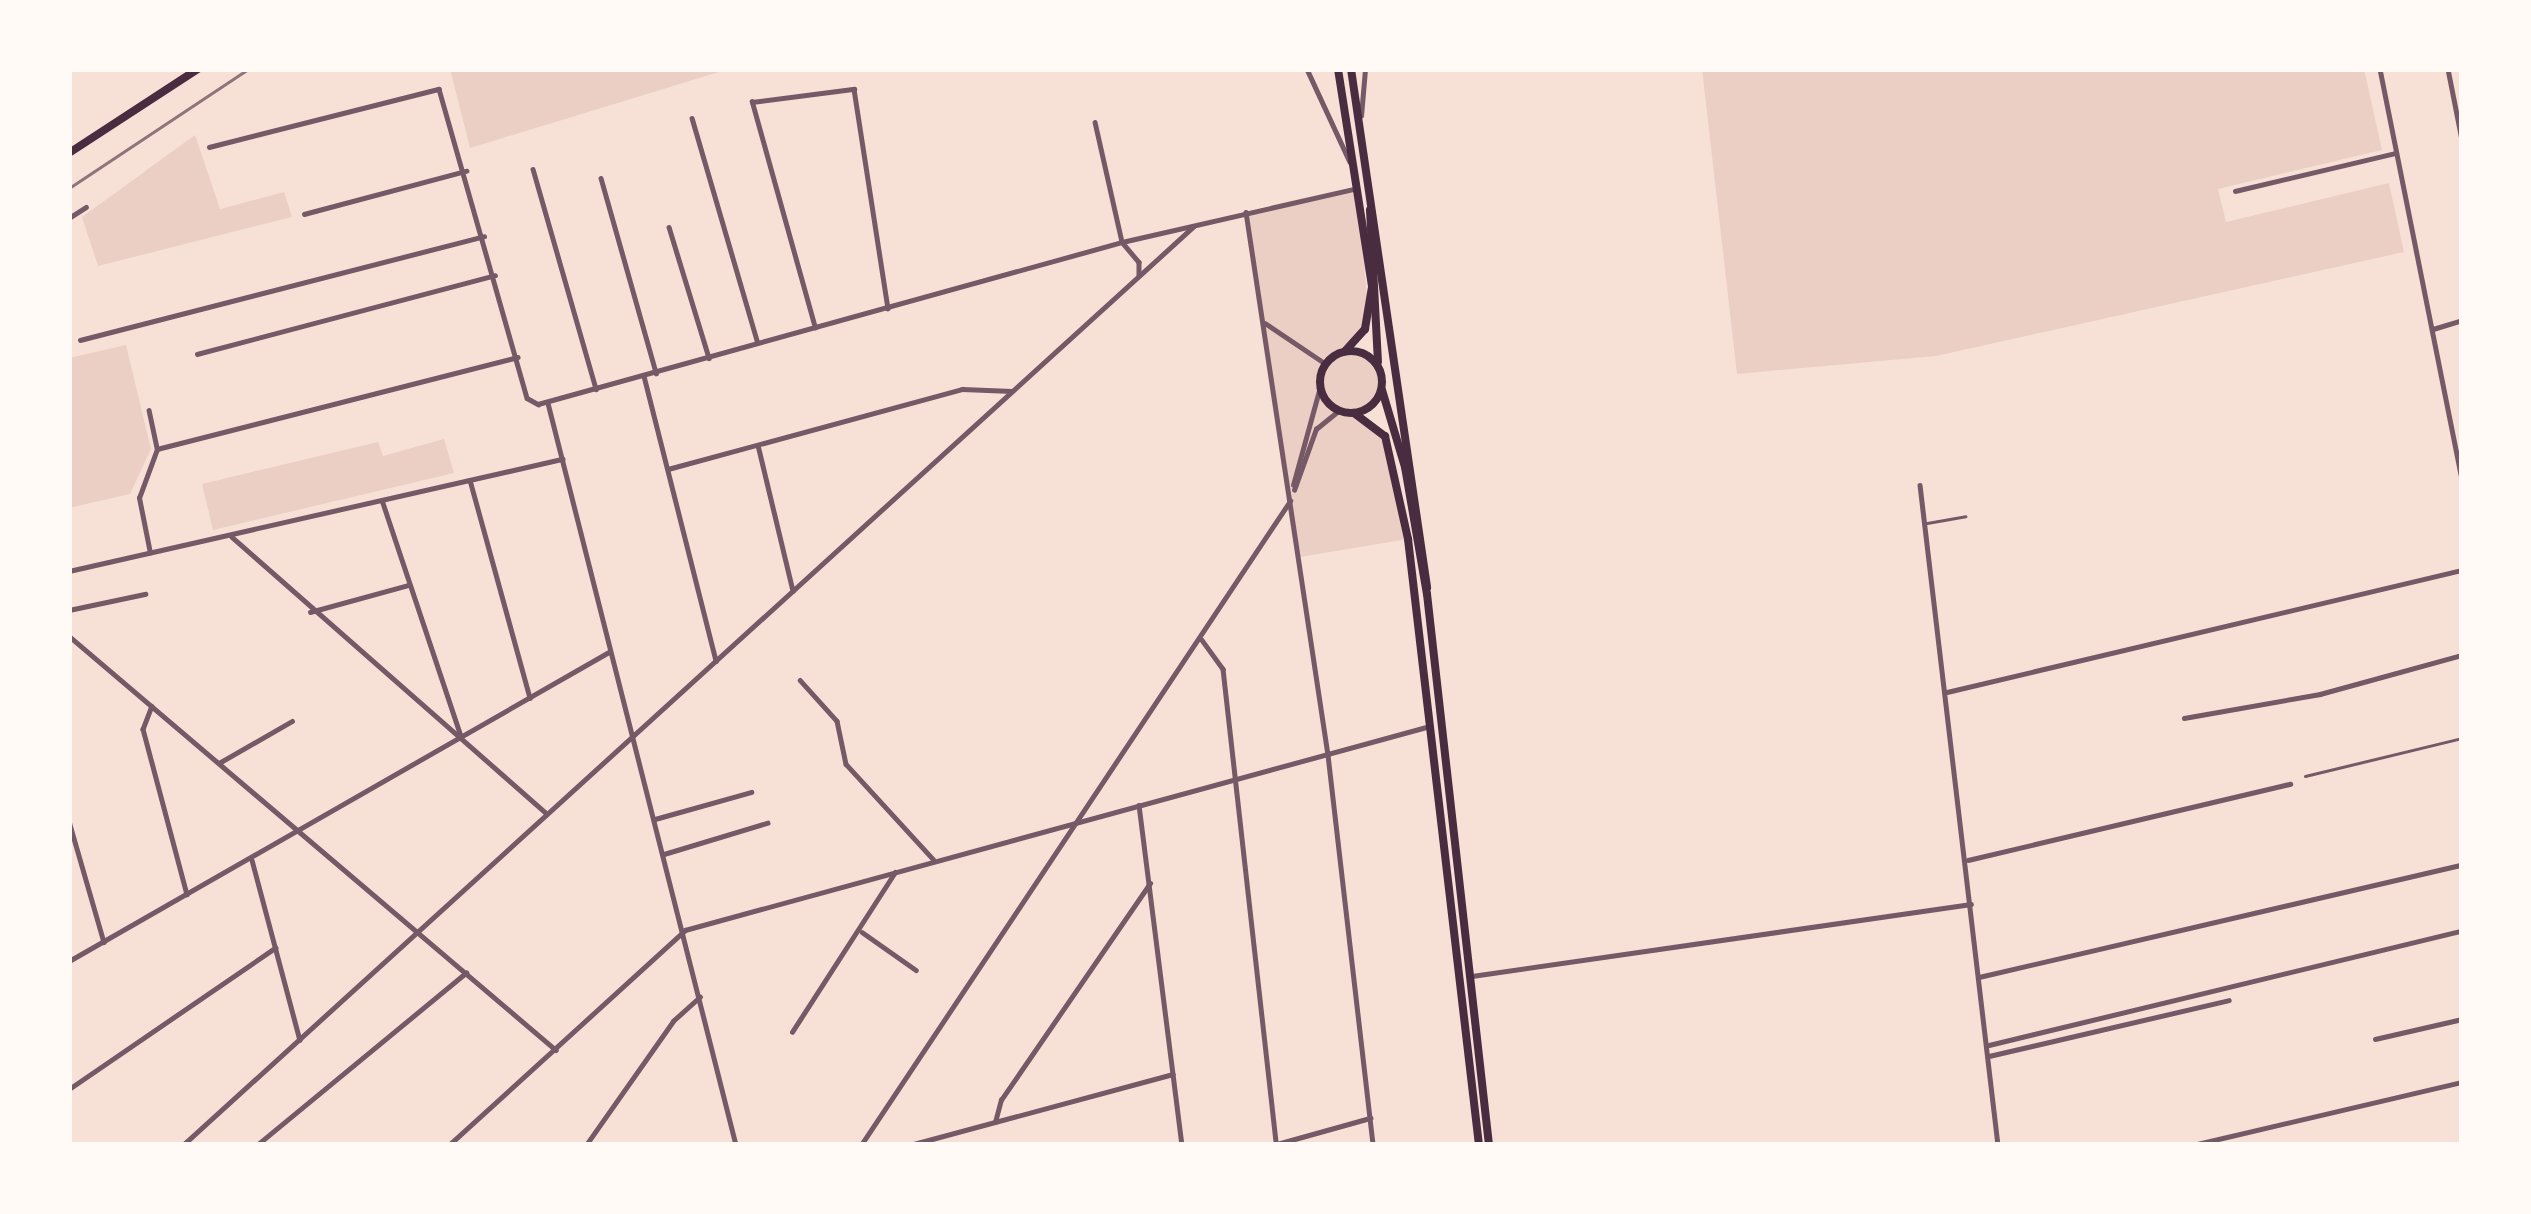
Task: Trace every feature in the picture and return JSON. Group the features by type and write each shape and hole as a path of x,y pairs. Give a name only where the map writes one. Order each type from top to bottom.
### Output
{"main road":[{"path":"69,153 198,69"},
{"path":"1338,69 1372,297 1365,329 1326,364 1320,387 1338,411 1354,413 1379,428 1392,455 1433,726 1479,1145"},
{"path":"1351,69 1427,594 1489,1145"},
{"path":"1371,203 1382,390 1405,467 1427,594"},
{"path":"1345,351 1364,353 1379,367"},
{"path":"1354,413 1382,390"}],"street":[{"path":"1307,69 1355,176"},
{"path":"1360,122 1365,69"},
{"path":"2380,69 2462,478"},
{"path":"2448,69 2462,140"},
{"path":"209,147 439,89 531,402 548,403 1122,242 1357,188"},
{"path":"815,328 752,102 854,89 887,308"},
{"path":"692,118 758,344"},
{"path":"1095,122 1122,242 1139,262 1139,277"},
{"path":"2235,190 2396,153"},
{"path":"533,169 596,389"},
{"path":"304,214 466,171"},
{"path":"601,178 656,373"},
{"path":"69,218 86,207"},
{"path":"1246,212 1328,755 1373,1145"},
{"path":"183,1145 1197,224"},
{"path":"668,226 709,358"},
{"path":"80,340 484,236"},
{"path":"197,354 495,275"},
{"path":"2433,329 2462,320"},
{"path":"1265,323 1326,364"},
{"path":"157,449 517,357"},
{"path":"644,376 716,662"},
{"path":"1292,496 1320,387"},
{"path":"668,469 962,389 1012,391"},
{"path":"548,403 736,1145"},
{"path":"148,410 157,449 139,498 150,554"},
{"path":"862,1145 1070,823 1278,529 1316,429 1338,411"},
{"path":"757,443 793,590"},
{"path":"69,571 562,459"},
{"path":"470,480 530,698"},
{"path":"1920,485 1998,1145"},
{"path":"382,500 462,738"},
{"path":"231,535 310,612 547,814"},
{"path":"1947,692 2462,570"},
{"path":"310,612 409,585"},
{"path":"69,610 145,594"},
{"path":"69,636 556,1050"},
{"path":"1201,638 1220,658 1275,1145 1370,1118"},
{"path":"69,961 609,652"},
{"path":"2184,718 2320,694 2462,655"},
{"path":"800,680 837,721 846,764 934,861"},
{"path":"152,706 143,729 187,894"},
{"path":"220,763 292,722"},
{"path":"449,1145 685,930 1433,726"},
{"path":"1966,861 2290,784"},
{"path":"655,819 752,792"},
{"path":"1139,805 1182,1145"},
{"path":"69,821 104,942"},
{"path":"664,854 766,824"},
{"path":"251,858 300,1040"},
{"path":"1979,976 2462,866"},
{"path":"792,1032 862,932 896,872"},
{"path":"995,1122 1000,1100 1150,883"},
{"path":"1470,976 1971,904"},
{"path":"1987,1046 2462,931"},
{"path":"862,932 916,970"},
{"path":"69,1089 275,948"},
{"path":"257,1145 466,973"},
{"path":"586,1145 673,1022 700,998"},
{"path":"1988,1056 2229,1000"},
{"path":"2375,1040 2462,1019"},
{"path":"910,1145 1173,1074"},
{"path":"2193,1145 2462,1082"}],"lane":[{"path":"1927,523 1966,516"},
{"path":"2305,776 2462,738"}],"shaded area":[{"path":"450,69 729,69 470,148"},
{"path":"1702,69 2364,69 2382,150 2218,189 2226,222 2389,183 2404,252 1936,356 1737,374"},
{"path":"195,135 220,209 284,192 292,217 98,266 82,217"},
{"path":"1357,188 1369,318 1348,351 1373,359 1383,382 1378,399 1356,413 1379,428 1408,539 1300,557 1246,212"},
{"path":"126,345 151,449 130,494 69,508 69,358"},
{"path":"444,439 454,473 213,530 202,484 378,442 383,456"}],"railway":[{"path":"69,188 248,69"}]}
